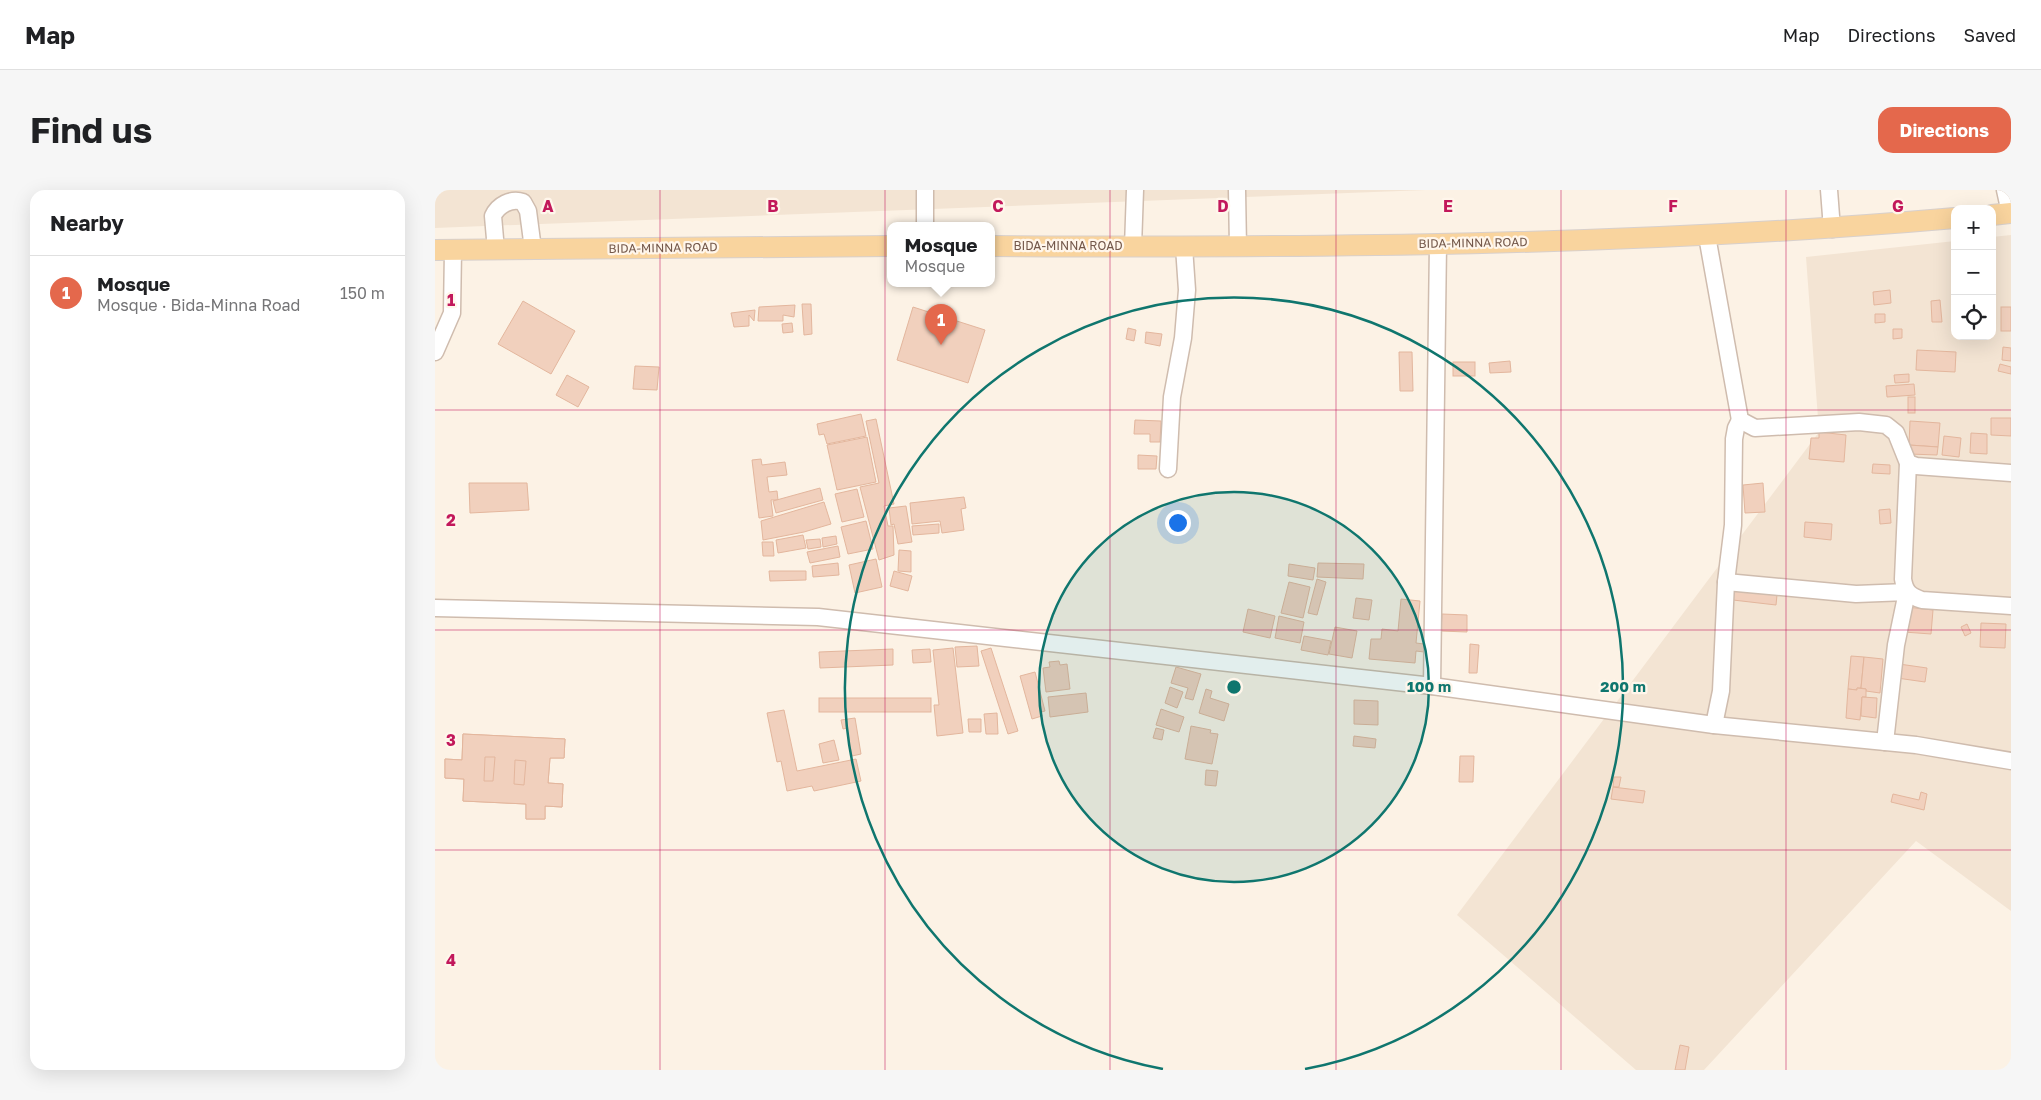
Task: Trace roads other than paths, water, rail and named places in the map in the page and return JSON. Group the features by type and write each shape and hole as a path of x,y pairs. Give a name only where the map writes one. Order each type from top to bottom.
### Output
{"main road":[{"path":"1996,215 2011,214"},
{"name":"BIDA-MINNA ROAD","path":"995,246 1238,247 1438,244 1707,236 1951,218"},
{"name":"BIDA-MINNA ROAD","path":"444,250 887,246"}],"street":[{"path":"925,190 925,222"},
{"path":"1133,247 1135,190"},
{"path":"1237,190 1238,247"},
{"path":"1829,190 1832,228"},
{"path":"2005,190 2011,214"},
{"path":"496,250 493,216 503,204 516,200 523,202 528,211 533,249"},
{"path":"1707,236 1740,420 1734,438 1733,525 1726,582 1721,691 1714,725"},
{"path":"1432,686 1438,244"},
{"path":"1168,469 1172,398 1183,338 1187,290 1184,247"},
{"path":"435,352 452,313 444,250"},
{"path":"1740,420 1755,428 1859,422 1885,425 1896,434 1908,462 1903,579 1907,592 1896,645 1885,742"},
{"path":"1908,462 1916,466 2011,473"},
{"path":"1726,582 1856,594 1907,592 1913,597 1922,600 2011,606"},
{"path":"435,608 818,617 1432,686 1714,725 1916,745 2011,761"}],"place":[{"name":"Mosque","path":"941,345"}]}
